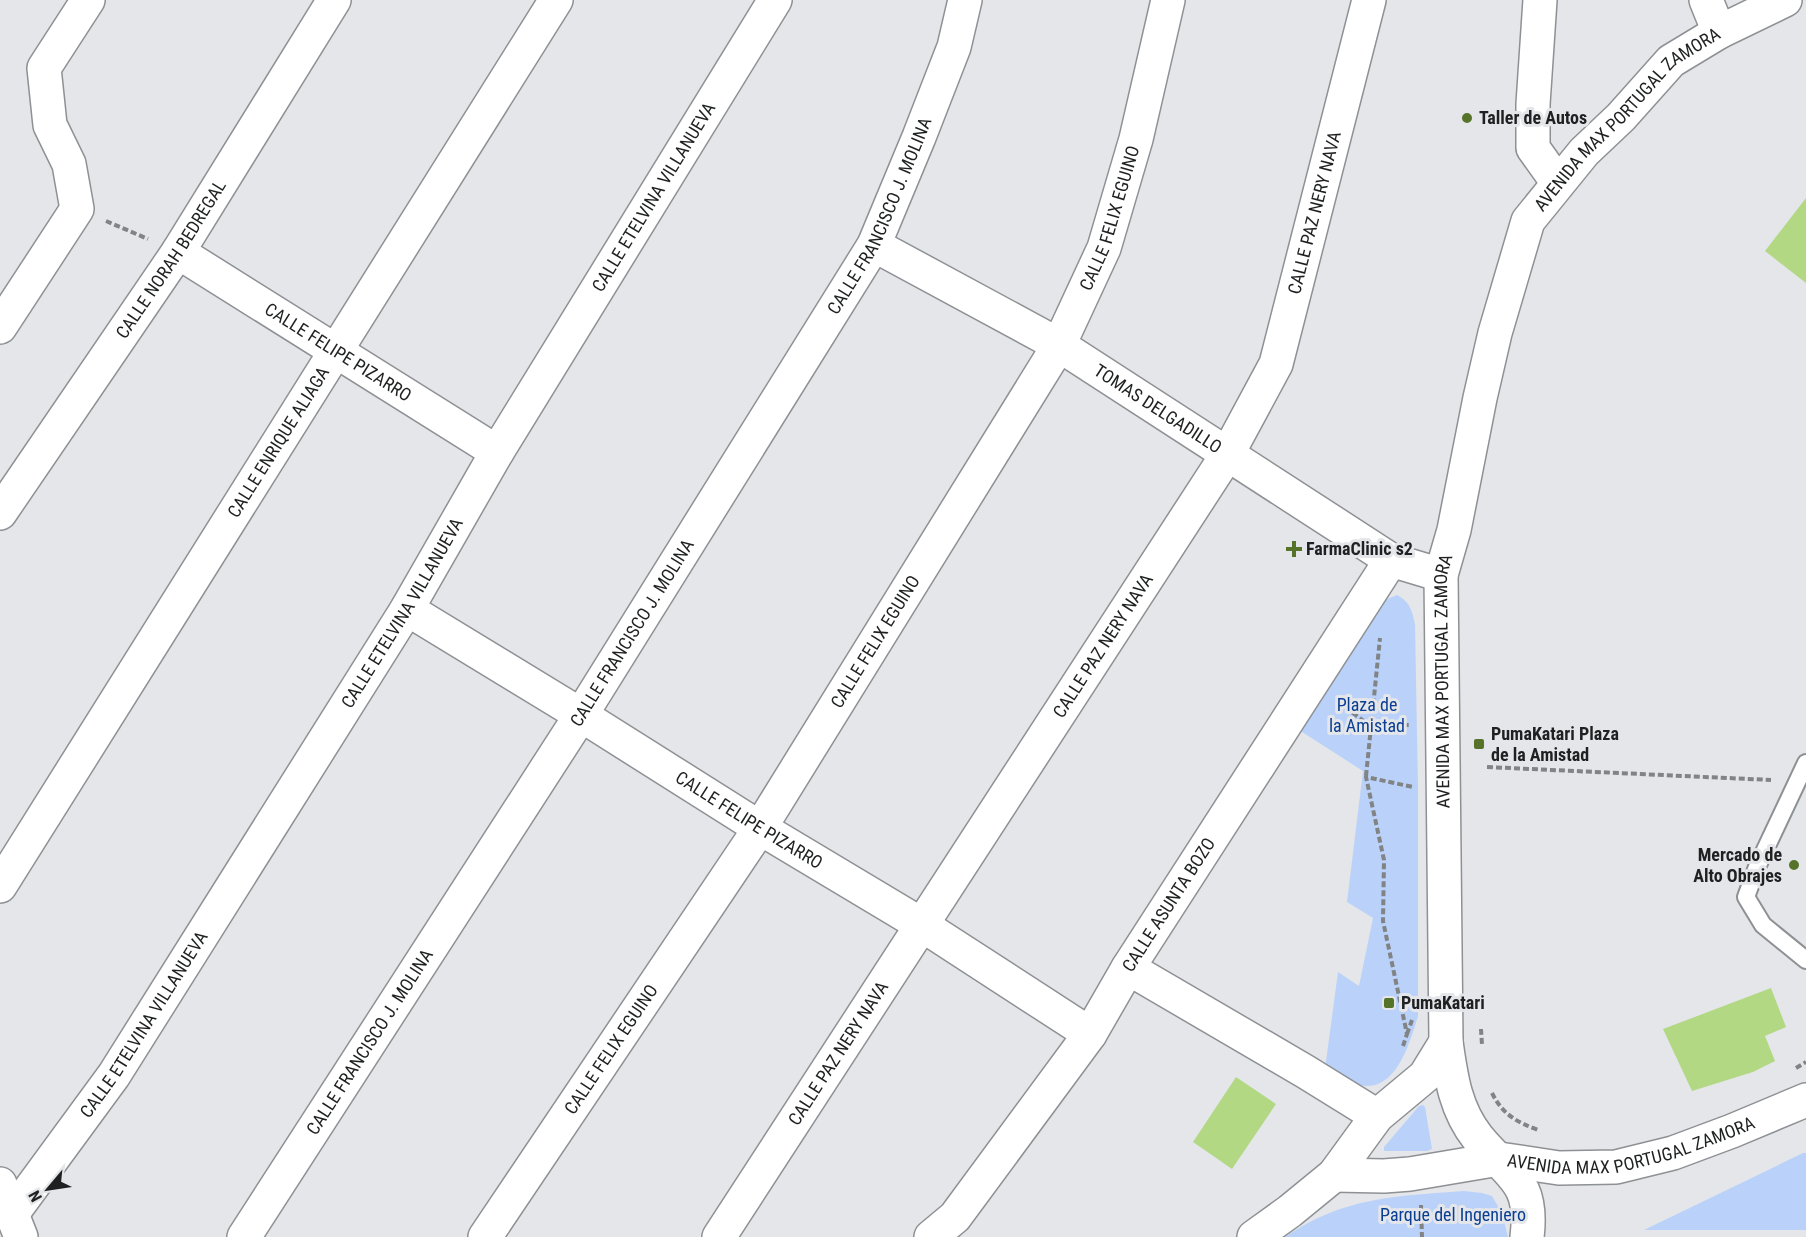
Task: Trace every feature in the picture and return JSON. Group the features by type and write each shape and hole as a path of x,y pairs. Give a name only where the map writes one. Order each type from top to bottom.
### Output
{"street":[{"path":"0,327 77,209 69,164 50,125 45,68 88,0"},
{"name":"CALLE NORAH BEDREGAL","path":"0,513 178,252 334,0"},
{"name":"CALLE ENRIQUE ALIAGA","path":"0,886 556,0"},
{"name":"CALLE ETELVINA VILLANUEVA","path":"17,1226 407,609 497,452 775,0"},
{"name":"CALLE FRANCISCO J. MOLINA","path":"244,1237 581,715 874,245 954,47 965,0"},
{"name":"CALLE FELIX EGUINO","path":"485,1237 760,828 1059,345 1104,248 1136,139 1168,0"},
{"name":"CALLE PAZ NERY NAVA","path":"719,1237 1227,455 1276,364 1369,0"},
{"path":"1540,0 1533,104 1533,148 1558,183"},
{"path":"1706,0 1719,32"},
{"name":"AVENIDA MAX PORTUGAL ZAMORA","path":"1785,0 1719,32 1671,61 1621,117 1584,152 1528,221 1512,272 1480,398 1454,530 1441,575 1446,1042 1452,1084 1464,1114 1478,1137 1499,1159 1559,1168 1616,1167 1673,1154 1806,1100"},
{"name":"TOMAS DELGADILLO","path":"874,245 1059,345 1392,560 1441,575"},
{"name":"CALLE FELIPE PIZARRO","path":"178,252 497,452"},
{"name":"CALLE ASUNTA BOZO","path":"931,1237 955,1217 1090,1034 1128,968 1392,560"},
{"name":"CALLE FELIPE PIZARRO","path":"407,609 760,828 922,925 1090,1034"},
{"path":"1128,968 1377,1116"},
{"path":"1254,1237 1290,1211 1334,1174 1377,1116 1425,1076 1446,1042"},
{"path":"1334,1174 1384,1176 1410,1174 1499,1159 1517,1179 1528,1204 1527,1237"},
{"path":"0,1184 17,1226 47,1237"}],"lane":[{"path":"1806,763 1757,867 1746,897 1763,926 1806,960"}],"path":[{"path":"77,209 178,252"},
{"path":"1380,635 1366,777 1384,860 1383,921 1407,1034"},
{"path":"1333,699 1371,725 1405,725"},
{"path":"1412,714 1412,735"},
{"path":"1487,766 1797,782"},
{"path":"1412,776 1412,798"},
{"path":"1366,777 1412,786"},
{"path":"1401,1052 1413,1016"},
{"path":"1480,1023 1482,1050"},
{"path":"1792,1071 1806,1062"},
{"path":"1489,1085 1505,1113 1516,1122 1542,1132"},
{"path":"1420,1198 1422,1237"}],"green space":[{"name":"Plaza de la Amistad","path":"1397,595 1410,607 1415,624 1418,1016 1406,1052 1399,1064 1383,1082 1372,1086 1359,1085 1325,1069 1338,972 1359,986 1373,918 1347,902 1363,771 1299,730 1376,609 1385,600"},
{"path":"1423,1105 1432,1149 1384,1151 1384,1147 1419,1106"},
{"path":"1806,1153 1806,1230 1644,1230"},
{"name":"Parque del Ingeniero","path":"1464,1191 1492,1196 1502,1213 1508,1237 1285,1237 1307,1224 1349,1206 1393,1197"}],"building":[{"path":"1806,198 1806,283 1765,251"},
{"path":"1771,988 1786,1027 1765,1036 1775,1061 1753,1072 1692,1091 1663,1029"},
{"path":"1236,1077 1276,1104 1232,1169 1193,1142"}],"place":[{"name":"Taller de Autos","path":"1467,118"},
{"name":"FarmaClinic s2","path":"1294,549"},
{"name":"PumaKatari Plaza de la Amistad","path":"1479,744"},
{"name":"Mercado de Alto Obrajes","path":"1794,865"},
{"name":"PumaKatari","path":"1389,1003"}]}
